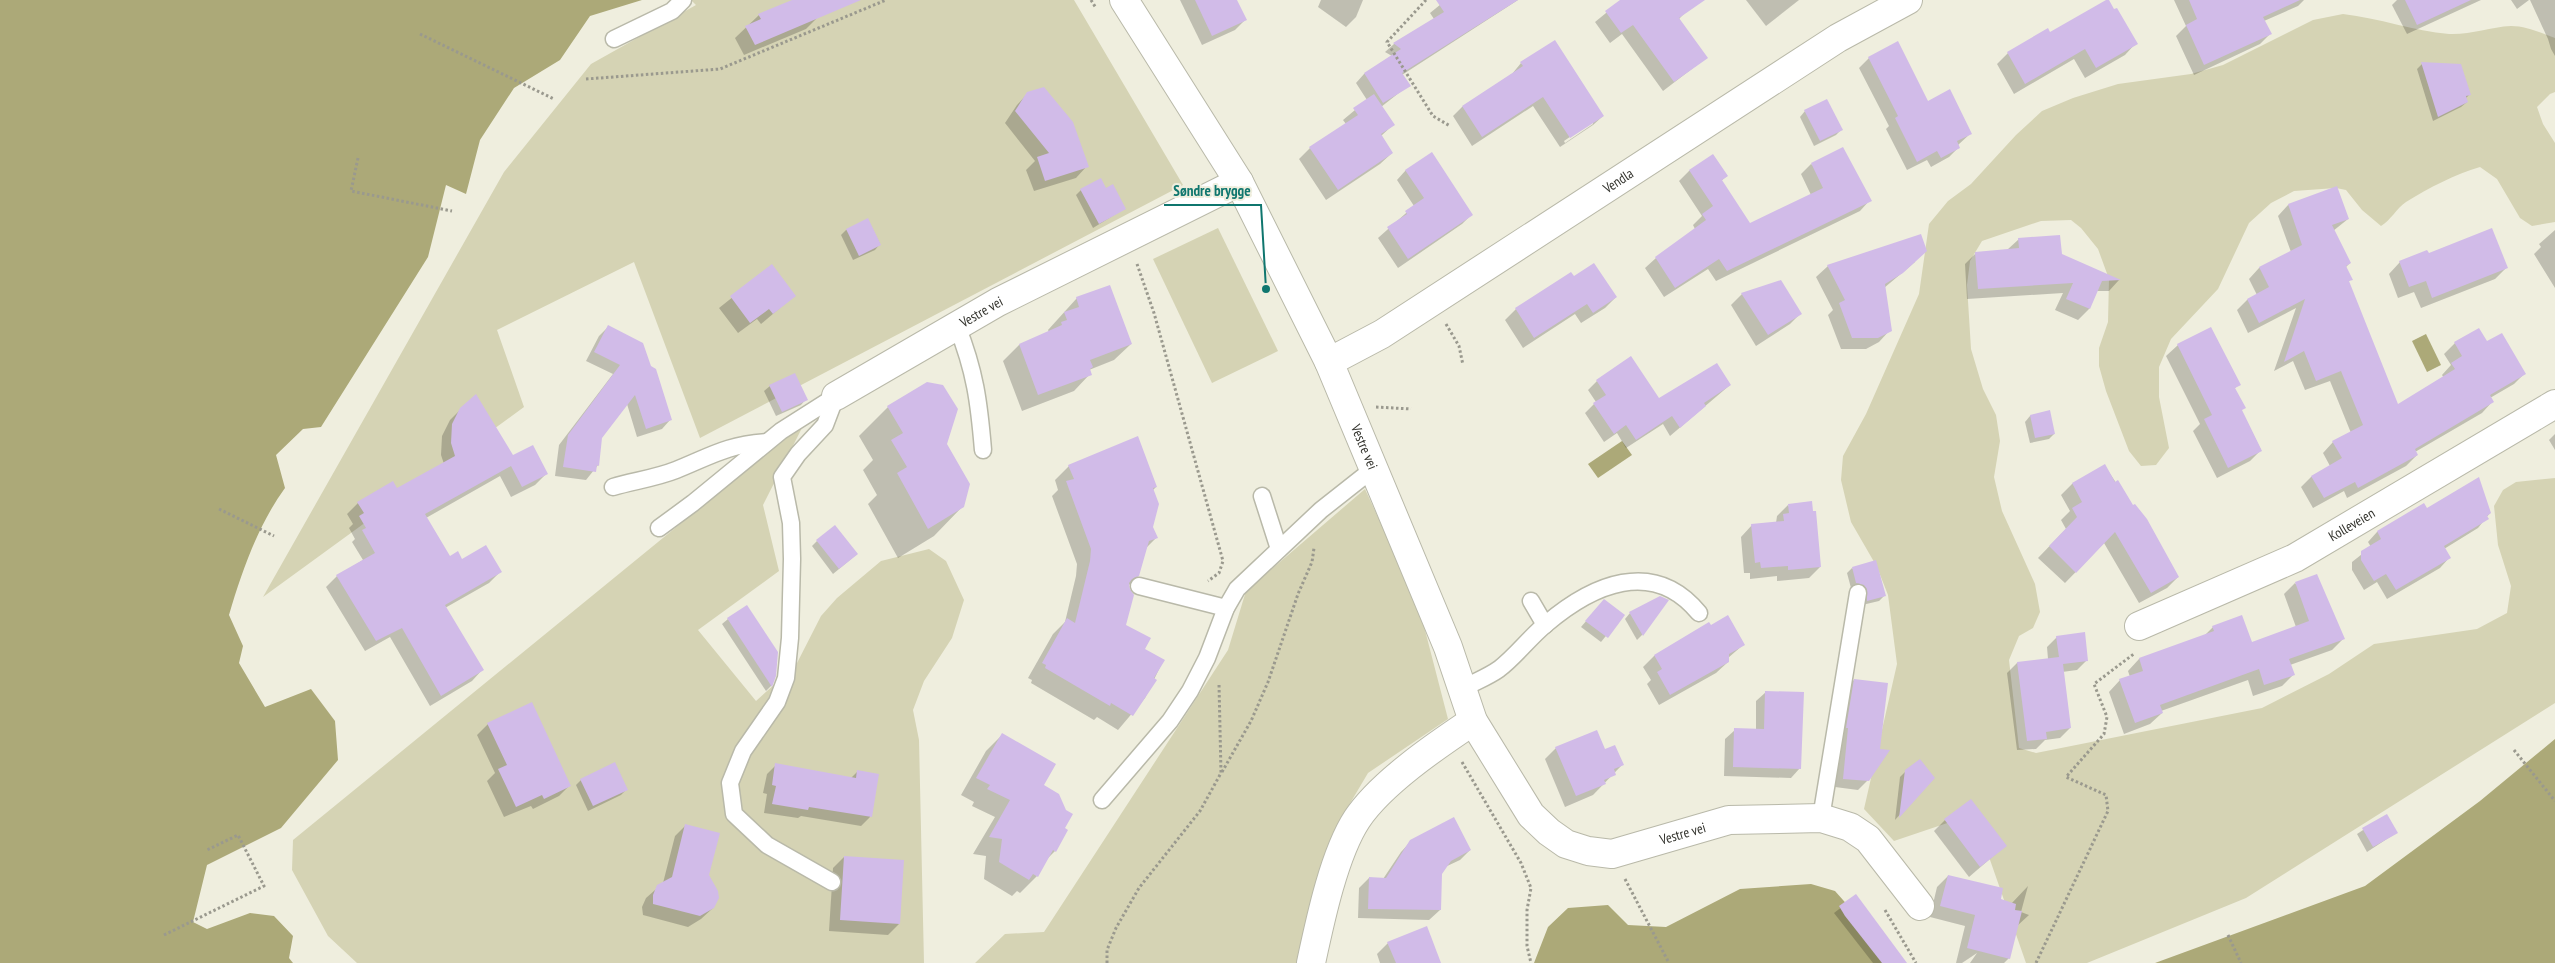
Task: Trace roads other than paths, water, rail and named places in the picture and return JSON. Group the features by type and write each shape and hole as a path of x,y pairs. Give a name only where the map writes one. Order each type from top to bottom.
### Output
{"street":[{"name":"Vestre vei","path":"1124,0 1239,182 1329,362 1444,639 1473,721 1531,814 1549,832 1566,844 1588,851 1612,854 1729,820 1821,818 1850,827 1868,839 1920,906"},
{"name":"Vendla","path":"1329,362 1397,324 1838,38 1908,0"},
{"name":"Vestre vei","path":"836,396 998,302 1239,182"},
{"name":"Kolleveien","path":"2139,626 2296,558 2555,404"},
{"path":"1311,963 1334,875 1346,839 1357,820 1368,805 1386,788 1448,738 1473,721"}],"lane":[{"path":"614,39 672,11 683,0"},
{"path":"957,326 971,359 978,399 983,450"},
{"path":"659,528 693,503 766,442 836,396"},
{"path":"832,882 767,845 734,814 730,783 743,751 777,702 786,678 790,638 792,559 791,523 782,477 798,454 825,425 836,396"},
{"path":"613,487 675,470 706,455 740,444 766,442"},
{"path":"1102,800 1170,721 1190,691 1208,658 1226,608 1236,589 1321,510 1373,469"},
{"path":"1262,496 1280,549"},
{"path":"1462,689 1498,670 1545,625 1583,597 1602,588 1632,581 1661,583 1688,599 1699,613"},
{"path":"1140,586 1226,608"},
{"path":"1821,818 1858,593"},
{"path":"1532,601 1545,625"}],"place":[{"name":"Søndre brygge","path":"1266,289"}]}
